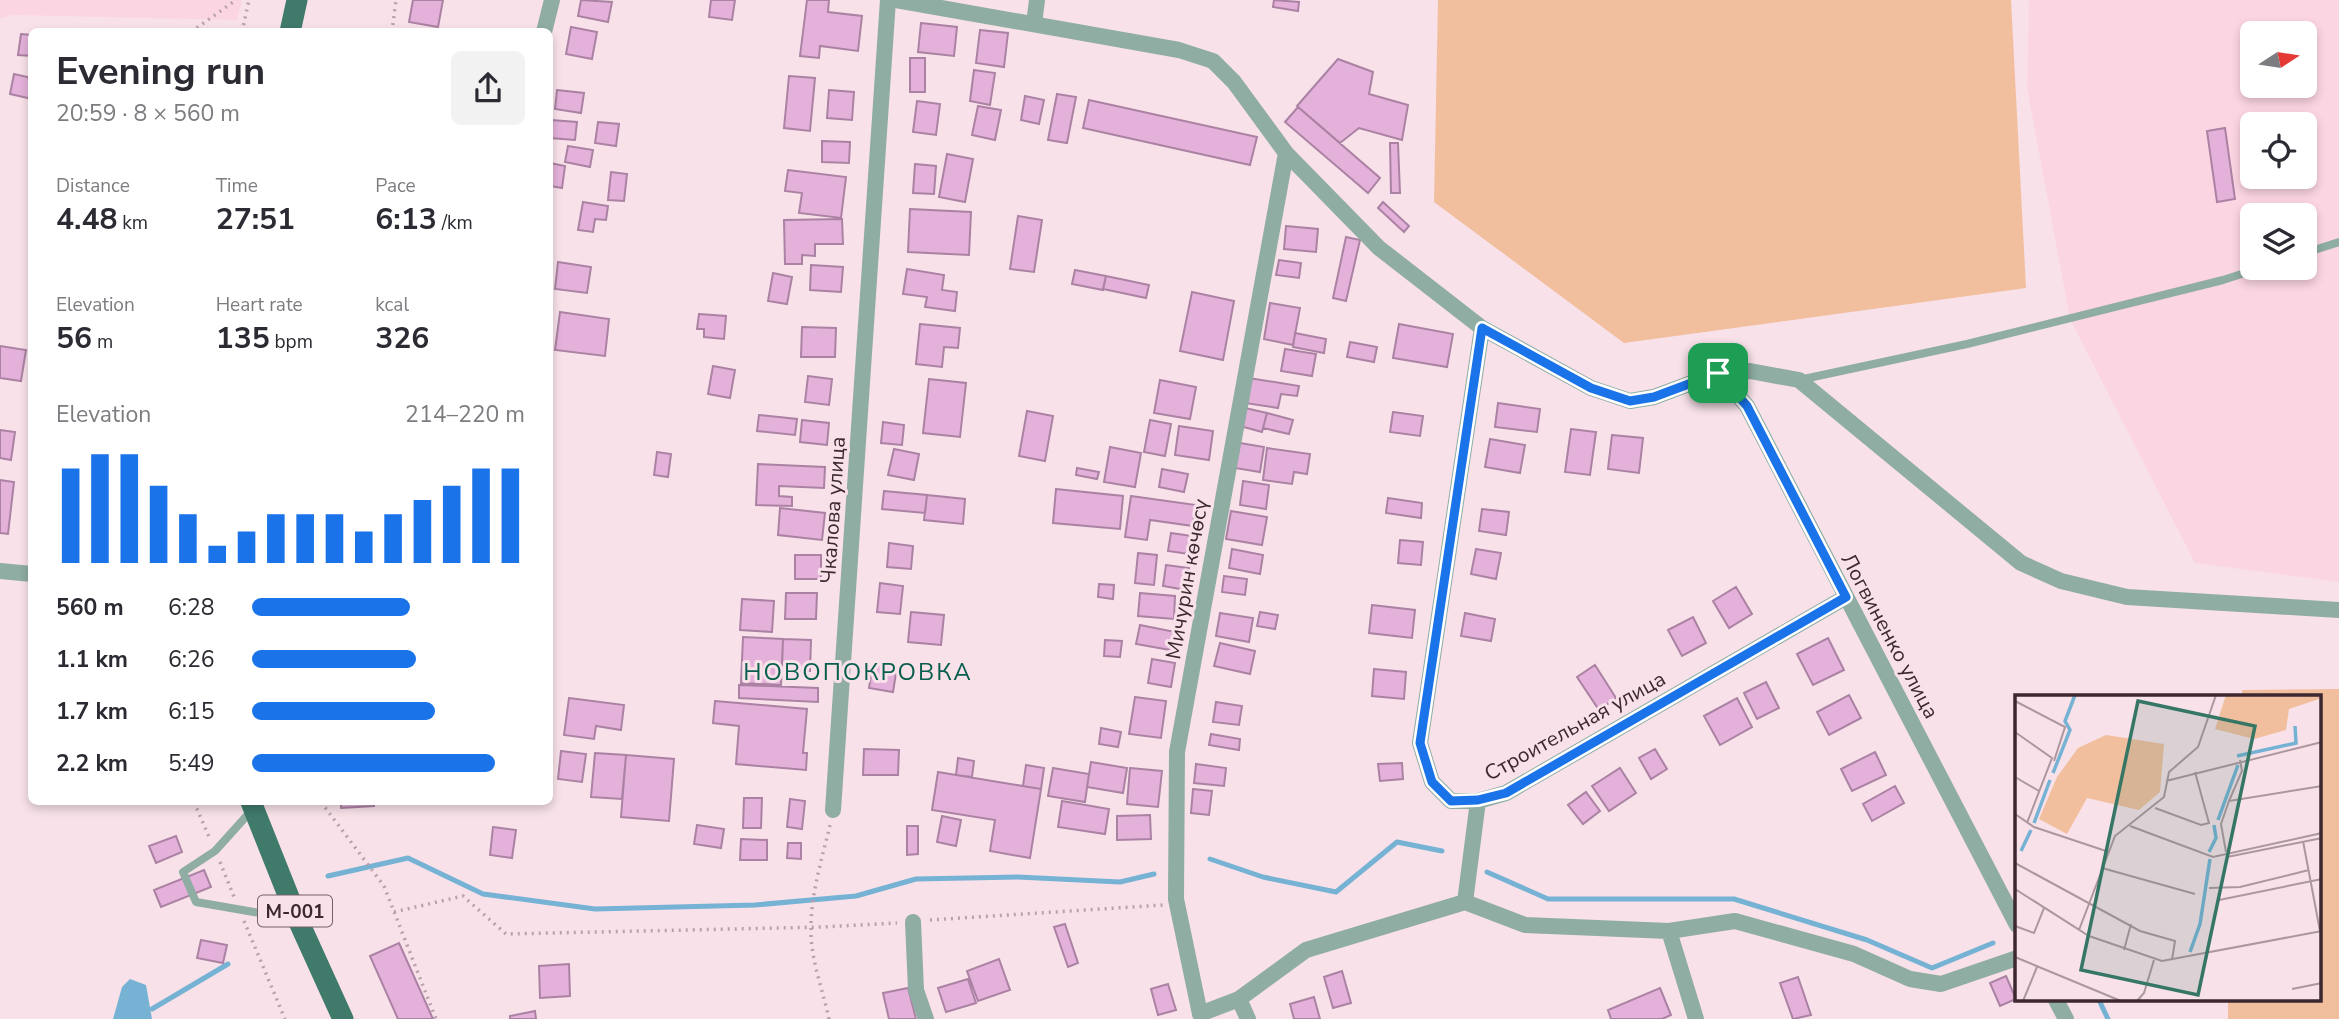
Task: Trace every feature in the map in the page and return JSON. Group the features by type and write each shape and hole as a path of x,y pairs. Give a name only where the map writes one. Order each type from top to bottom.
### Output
{"main road":[{"path":"291,28 297,0"},
{"name":"М-001","path":"252,805 298,919 343,1019"}],"street":[{"path":"545,28 552,0"},
{"name":"Чкалова улица","path":"833,810 888,0"},
{"path":"896,0 1179,50 1213,61 1234,82 1286,153 1379,248 1482,328 1591,388 1630,401 1654,397 1718,373 1750,371 1799,380 2021,563 2061,581 2127,597 2339,610"},
{"path":"1034,24 1037,0"},
{"name":"Мичурин көчөсү","path":"1286,153 1177,752 1177,904 1201,1016 1239,999 1306,950 1465,902"},
{"name":"Строительная улица","path":"1482,328 1420,743 1432,782 1451,801 1478,800 1506,793 1846,597"},
{"name":"Логвиненко улица","path":"1718,373 1747,406 2015,921"},
{"path":"0,571 28,574"},
{"path":"1478,800 1465,902 1525,925 1669,931 1735,922 1854,954 1910,979 1941,984 2015,959"},
{"path":"913,922 916,990 926,1019"},
{"path":"1669,931 1696,1019"},
{"path":"1239,999 1248,1019"},
{"path":"2057,1002 2066,1019"}],"lane":[{"path":"2317,249 2339,242"},
{"path":"1799,380 1967,344 2240,274"},
{"path":"252,805 215,851 183,872 196,902 298,919"}],"path":[{"path":"197,28 236,0"},
{"path":"243,28 249,0"},
{"path":"392,28 396,0"},
{"path":"323,805 384,886 436,1019"},
{"path":"829,1019 811,928 817,882 833,810"},
{"path":"394,912 463,896 506,934 811,928 1177,904"}],"shaded area":[{"path":"0,0 242,0 237,20 14,15 0,18"},
{"path":"1438,0 2011,0 2026,288 1624,343 1434,202"},
{"path":"2029,0 2339,0 2339,582 2195,563 2070,319 2027,88"},
{"path":"2339,689 2339,1019 2228,1019 2228,1002 2322,1002 2322,695 2242,695 2242,690"}],"water":[{"path":"130,979 146,985 152,1019 113,1019 122,987"}],"building":[{"path":"413,0 443,0 438,27 409,22"},
{"path":"581,0 612,2 608,22 578,16"},
{"path":"711,0 735,0 732,20 709,17"},
{"path":"807,0 829,0 828,12 862,16 858,51 820,46 819,58 800,56"},
{"path":"1274,0 1299,2 1298,11 1273,7"},
{"path":"921,23 957,27 954,56 918,52"},
{"path":"571,27 597,32 592,59 566,54"},
{"path":"980,30 1008,33 1004,67 976,63"},
{"path":"21,34 28,35 28,56 18,55"},
{"path":"910,58 925,58 925,92 910,92"},
{"path":"1338,59 1373,72 1369,94 1408,105 1402,140 1359,128 1340,143 1297,106"},
{"path":"974,70 995,73 990,105 970,101"},
{"path":"14,74 28,77 28,98 10,94"},
{"path":"789,76 815,78 810,131 784,128"},
{"path":"557,90 584,93 581,113 555,109"},
{"path":"829,90 854,92 852,120 827,118"},
{"path":"1057,94 1076,97 1067,143 1048,140"},
{"path":"1025,96 1044,100 1039,124 1021,120"},
{"path":"1089,100 1257,137 1250,165 1083,128"},
{"path":"917,101 940,104 936,135 913,132"},
{"path":"978,106 1001,110 995,140 972,135"},
{"path":"1298,107 1380,178 1368,193 1285,122"},
{"path":"553,120 577,122 575,140 553,138"},
{"path":"598,122 619,124 616,146 595,143"},
{"path":"2225,128 2235,199 2217,202 2207,131"},
{"path":"822,141 850,142 849,163 822,162"},
{"path":"1390,143 1398,143 1400,193 1391,193"},
{"path":"568,146 593,150 590,167 565,162"},
{"path":"947,154 973,159 965,202 939,197"},
{"path":"553,164 565,166 562,188 553,186"},
{"path":"915,164 936,166 934,194 913,193"},
{"path":"788,170 846,177 841,218 799,213 802,193 785,191"},
{"path":"611,172 627,174 624,201 608,200"},
{"path":"583,202 608,206 606,220 595,219 593,232 578,230"},
{"path":"1383,202 1409,226 1404,232 1378,208"},
{"path":"910,209 971,212 969,255 908,252"},
{"path":"1018,216 1042,220 1034,272 1010,269"},
{"path":"842,219 843,244 815,244 815,256 802,255 802,264 785,264 784,220"},
{"path":"1286,226 1318,229 1316,252 1284,249"},
{"path":"1346,237 1360,240 1346,301 1333,298"},
{"path":"1279,260 1301,263 1299,278 1276,275"},
{"path":"558,262 591,267 587,293 555,289"},
{"path":"811,265 843,267 841,292 810,290"},
{"path":"907,269 944,275 942,290 957,292 955,311 925,307 927,297 903,294"},
{"path":"1075,270 1106,276 1103,290 1072,284"},
{"path":"773,273 792,277 787,304 768,301"},
{"path":"1106,276 1149,285 1146,298 1103,289"},
{"path":"1192,292 1234,301 1223,360 1180,351"},
{"path":"1270,303 1300,308 1293,345 1264,339"},
{"path":"560,312 609,319 605,356 555,350"},
{"path":"699,314 726,316 724,339 704,337 704,329 697,329"},
{"path":"920,324 960,328 958,348 944,347 942,367 916,364"},
{"path":"1399,324 1453,334 1447,367 1393,358"},
{"path":"802,327 836,328 835,357 801,357"},
{"path":"1295,333 1326,339 1324,353 1293,347"},
{"path":"1350,342 1377,347 1374,362 1347,357"},
{"path":"0,346 26,350 21,381 0,378"},
{"path":"1285,349 1316,354 1312,376 1281,371"},
{"path":"713,366 735,370 730,398 708,394"},
{"path":"808,376 832,379 829,405 805,402"},
{"path":"1249,378 1299,386 1297,396 1281,394 1278,408 1245,403"},
{"path":"929,379 966,383 960,437 923,433"},
{"path":"1160,380 1196,387 1190,419 1154,413"},
{"path":"1498,403 1540,409 1537,432 1495,427"},
{"path":"1245,408 1267,413 1262,432 1240,426"},
{"path":"1027,411 1053,416 1045,461 1019,456"},
{"path":"1393,412 1423,416 1420,436 1390,432"},
{"path":"1267,413 1293,420 1289,434 1263,428"},
{"path":"759,415 797,419 795,435 757,431"},
{"path":"802,420 829,423 827,445 800,442"},
{"path":"1150,420 1171,424 1165,456 1144,452"},
{"path":"883,422 904,425 902,445 881,443"},
{"path":"1179,426 1213,431 1209,460 1175,455"},
{"path":"1571,429 1596,432 1590,475 1565,472"},
{"path":"0,430 15,432 11,460 0,458"},
{"path":"1612,435 1643,438 1639,473 1608,469"},
{"path":"1490,439 1525,445 1520,473 1485,467"},
{"path":"1240,443 1264,447 1260,472 1235,468"},
{"path":"1110,447 1141,453 1135,487 1104,482"},
{"path":"1267,448 1310,454 1307,474 1294,472 1292,484 1263,480"},
{"path":"894,449 919,454 914,480 888,475"},
{"path":"657,452 671,454 668,477 654,475"},
{"path":"758,464 825,467 824,488 779,486 779,496 792,497 792,506 756,505"},
{"path":"1077,468 1099,472 1097,479 1076,475"},
{"path":"1162,469 1188,474 1184,492 1159,487"},
{"path":"0,480 14,482 8,534 0,533"},
{"path":"1243,481 1269,485 1266,509 1240,505"},
{"path":"1056,489 1123,496 1120,529 1053,523"},
{"path":"884,491 927,495 925,513 882,509"},
{"path":"927,495 965,499 963,524 924,520"},
{"path":"1131,496 1196,505 1193,526 1150,520 1147,540 1125,537"},
{"path":"1388,498 1422,503 1421,518 1386,513"},
{"path":"780,508 825,513 822,540 778,535"},
{"path":"1482,509 1509,512 1506,535 1479,531"},
{"path":"1231,511 1267,517 1262,545 1226,539"},
{"path":"1171,533 1199,537 1196,555 1168,551"},
{"path":"1400,540 1423,542 1421,565 1398,563"},
{"path":"889,543 913,546 911,569 887,567"},
{"path":"1232,549 1263,555 1260,574 1229,568"},
{"path":"1476,549 1501,553 1496,579 1471,574"},
{"path":"1138,553 1157,555 1154,585 1135,583"},
{"path":"795,555 821,555 821,579 795,579"},
{"path":"1166,565 1189,568 1186,590 1163,586"},
{"path":"1224,576 1247,579 1245,595 1222,592"},
{"path":"880,583 903,586 900,614 877,612"},
{"path":"1099,584 1114,585 1113,599 1098,597"},
{"path":"1736,587 1752,614 1729,628 1713,601"},
{"path":"786,593 817,593 816,619 785,619"},
{"path":"1140,593 1175,596 1174,619 1138,616"},
{"path":"742,599 774,601 772,632 740,630"},
{"path":"1372,605 1415,610 1412,638 1369,633"},
{"path":"911,612 944,615 941,645 908,642"},
{"path":"1260,612 1278,615 1275,629 1257,626"},
{"path":"1220,613 1253,618 1249,642 1216,636"},
{"path":"1465,613 1495,619 1491,641 1461,636"},
{"path":"1693,617 1706,643 1682,656 1668,630"},
{"path":"1140,625 1180,633 1176,651 1136,644"},
{"path":"743,637 783,639 781,685 741,683"},
{"path":"1828,638 1844,670 1813,685 1797,654"},
{"path":"783,639 811,640 810,671 782,670"},
{"path":"1105,640 1122,641 1120,657 1104,656"},
{"path":"1220,643 1255,651 1250,674 1214,666"},
{"path":"1152,659 1175,663 1171,687 1148,683"},
{"path":"873,663 897,667 893,692 869,688"},
{"path":"1595,665 1616,698 1599,710 1577,677"},
{"path":"1374,669 1406,672 1404,699 1372,696"},
{"path":"1766,682 1779,708 1757,719 1744,693"},
{"path":"739,685 818,688 818,702 739,698"},
{"path":"1849,695 1861,718 1829,735 1817,712"},
{"path":"1135,697 1166,701 1161,738 1129,734"},
{"path":"569,698 624,705 621,730 596,726 594,739 564,735"},
{"path":"1737,698 1752,727 1720,745 1704,716"},
{"path":"715,701 807,709 803,753 807,753 806,770 736,764 739,726 713,723"},
{"path":"1216,702 1242,706 1239,725 1213,722"},
{"path":"1101,728 1121,732 1118,747 1099,744"},
{"path":"1211,734 1240,739 1239,750 1209,745"},
{"path":"864,749 899,750 898,775 863,775"},
{"path":"1655,749 1667,769 1651,779 1639,758"},
{"path":"561,751 586,754 582,782 558,779"},
{"path":"1875,752 1886,775 1852,791 1841,769"},
{"path":"595,753 626,755 622,799 591,797"},
{"path":"626,755 674,759 669,821 621,817"},
{"path":"958,758 974,761 972,777 956,775"},
{"path":"1091,762 1127,768 1123,793 1087,787"},
{"path":"1402,763 1403,779 1380,781 1378,764"},
{"path":"1196,764 1226,768 1224,786 1194,783"},
{"path":"1026,765 1044,768 1041,789 1023,786"},
{"path":"1053,768 1089,774 1085,802 1048,796"},
{"path":"1130,768 1162,771 1158,807 1127,804"},
{"path":"1620,768 1636,793 1609,811 1592,786"},
{"path":"938,772 1041,789 1030,858 990,851 995,820 932,810"},
{"path":"1895,786 1904,803 1872,821 1863,804"},
{"path":"1193,789 1212,791 1209,815 1191,813"},
{"path":"1586,792 1600,811 1583,824 1568,805"},
{"path":"744,798 762,798 761,828 743,828"},
{"path":"790,799 805,801 802,829 787,827"},
{"path":"1062,801 1109,809 1105,834 1058,827"},
{"path":"341,805 374,805 374,806 341,808"},
{"path":"1150,815 1151,839 1117,840 1117,816"},
{"path":"942,816 961,820 956,846 937,842"},
{"path":"697,825 724,829 721,848 694,844"},
{"path":"907,826 918,826 918,854 907,855"},
{"path":"493,827 516,830 512,858 490,855"},
{"path":"176,836 182,852 156,863 149,846"},
{"path":"741,839 767,840 767,860 740,860"},
{"path":"788,843 801,843 801,859 787,858"},
{"path":"204,870 211,887 161,907 154,890"},
{"path":"1065,924 1078,963 1068,967 1054,927"},
{"path":"201,940 227,945 223,963 197,958"},
{"path":"399,943 433,1019 398,1019 370,956"},
{"path":"999,959 1010,990 978,1001 967,971"},
{"path":"569,964 570,996 540,998 539,966"},
{"path":"1342,971 1351,1003 1333,1008 1324,977"},
{"path":"2006,976 2015,999 2000,1006 1990,983"},
{"path":"1798,977 1811,1015 1793,1019 1780,983"},
{"path":"968,979 976,1003 946,1012 938,988"},
{"path":"1168,984 1176,1010 1158,1015 1151,989"},
{"path":"908,988 916,1019 889,1019 883,993"},
{"path":"1660,988 1671,1015 1662,1019 1611,1019 1608,1010"},
{"path":"1314,997 1320,1019 1294,1019 1290,1004"},
{"path":"535,1011 536,1019 510,1019 510,1016"}],"waterway":[{"path":"1210,859 1263,877 1336,892 1397,842 1442,851"},
{"path":"328,876 408,858 483,894 595,909 755,905 856,896 916,879 1018,877 1120,882 1154,874"},
{"path":"1487,872 1548,899 1734,899 1867,940 1932,968 1993,943"},
{"path":"152,1009 228,964"},
{"path":"2100,1002 2108,1019"}],"district":[{"name":"НОВОПОКРОВКА","path":"858,672"}],"route":[{"path":"1482,328 1591,388 1630,401 1654,397 1718,373 1747,406 1846,597 1506,793 1478,800 1451,801 1432,782 1420,743 1482,328"}]}
